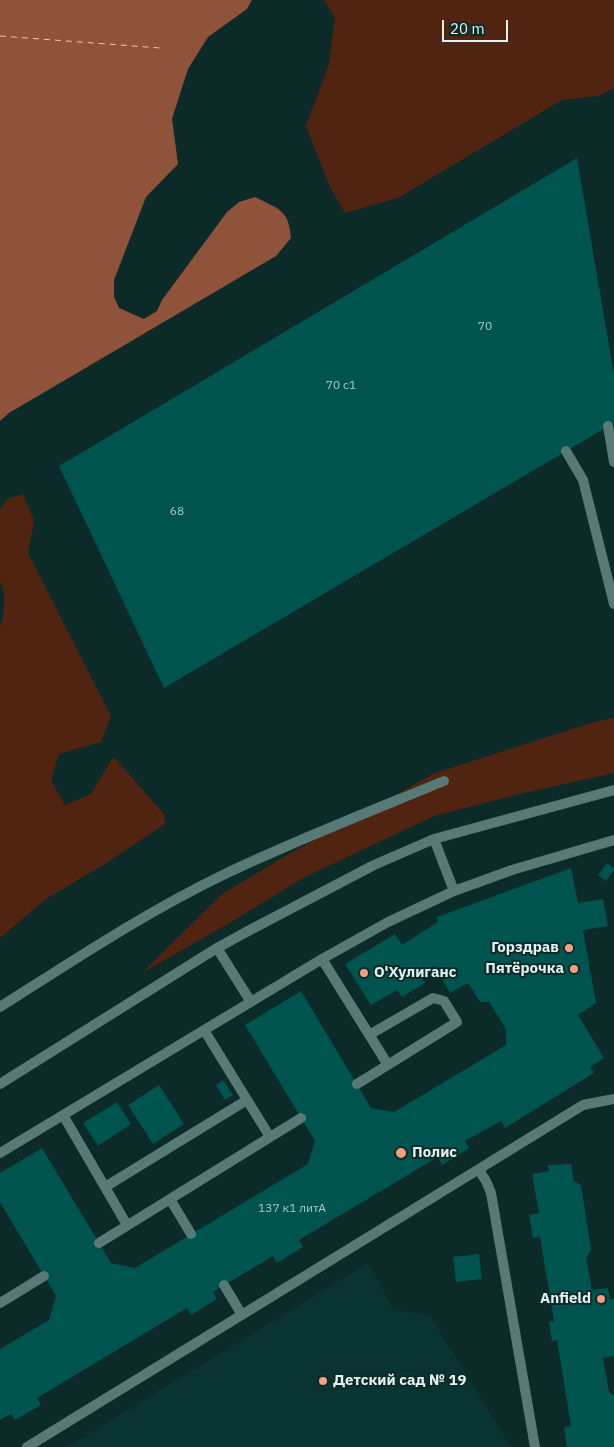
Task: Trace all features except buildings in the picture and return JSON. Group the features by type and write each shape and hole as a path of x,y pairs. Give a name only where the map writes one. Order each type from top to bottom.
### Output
{"lane":[{"path":"608,426 614,462"},
{"path":"566,451 583,480 614,604"},
{"path":"0,1006 135,922 224,874 444,781"},
{"path":"0,1084 217,948 374,865 434,839 614,790"},
{"path":"434,839 454,891"},
{"path":"0,1152 322,959 388,922 454,891 512,870 614,840"},
{"path":"217,948 251,1002"},
{"path":"322,959 388,1065"},
{"path":"357,1084 457,1022 444,1001 433,998 369,1035"},
{"path":"204,1030 270,1137"},
{"path":"27,1447 582,1105 614,1099"},
{"path":"105,1187 247,1100"},
{"path":"63,1115 127,1225"},
{"path":"99,1242 301,1118"},
{"path":"479,1170 491,1193 535,1447"},
{"path":"170,1199 192,1234"},
{"path":"2,1298 44,1276"},
{"path":"224,1286 242,1315"}],"shaded area":[{"path":"0,0 252,0 247,9 208,37 188,69 172,119 178,164 146,197 114,280 114,297 119,308 144,319 157,311 162,300 227,212 239,202 255,197 281,211 288,221 291,238 276,256 9,413 0,421"},
{"path":"324,0 614,0 614,88 599,96 562,100 398,198 345,213 330,187 306,126 329,64 335,18"},
{"path":"23,494 34,521 28,553 111,716 101,742 59,754 51,780 65,805 91,794 114,757 164,814 165,824 105,864 46,899 0,938 0,627 4,604 0,581 0,510 7,499"},
{"path":"614,718 614,773 434,816 303,878 142,973 222,894 289,854 435,773 594,722"},
{"name":"Детский сад № 19","path":"368,1263 394,1310 430,1315 511,1447 67,1447"}],"ferry route":[{"path":"0,36 160,48"}],"place":[{"name":"Горздрав","path":"569,948"},
{"name":"Пятёрочка","path":"574,969"},
{"name":"О'Хулиганс","path":"364,973"},
{"name":"Полис","path":"401,1153"},
{"name":"Anfield","path":"601,1299"},
{"name":"Детский сад № 19","path":"323,1381"}]}
